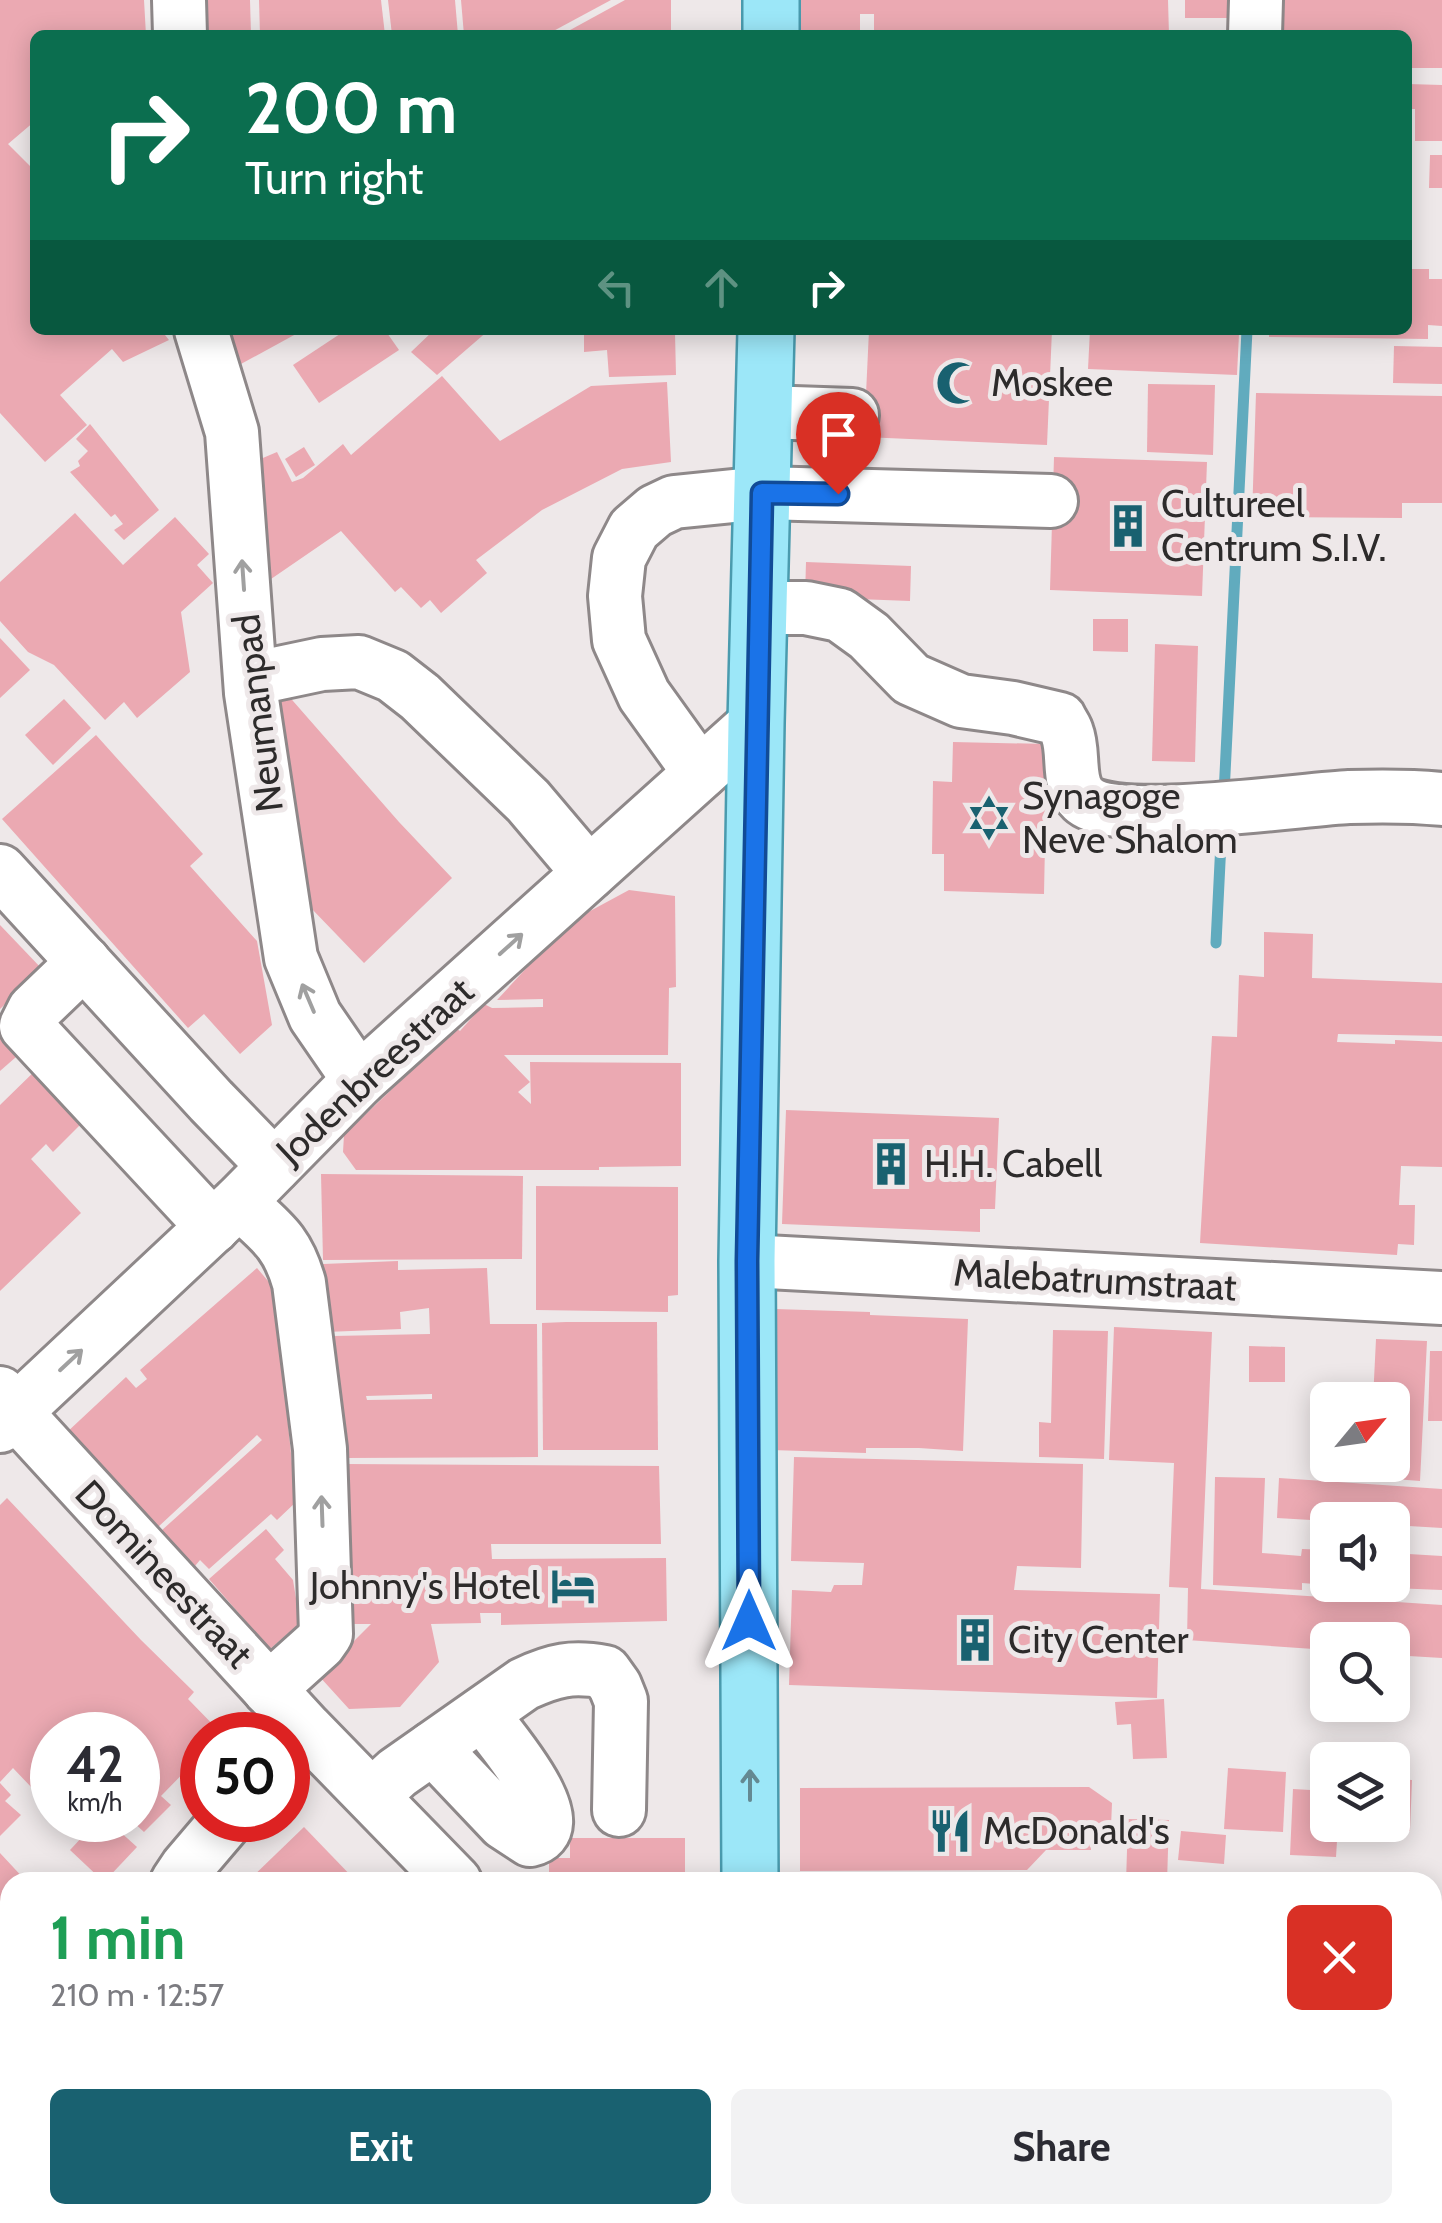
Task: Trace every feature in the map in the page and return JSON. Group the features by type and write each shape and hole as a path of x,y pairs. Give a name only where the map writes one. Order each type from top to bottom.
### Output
{"main road":[{"path":"770,30 771,0"},
{"path":"750,1872 747,1261 766,335"}],"street":[{"path":"179,0 180,30"},
{"path":"1255,30 1256,0"},
{"name":"Neumanpad","path":"203,335 232,432 251,679 291,958 316,1016 359,1080"},
{"path":"764,412 852,416"},
{"path":"700,773 644,695 619,640 615,596 619,558 634,529 654,511 674,502 762,493 1051,501"},
{"path":"759,608 806,608 840,615 869,636 911,679 961,702 1060,719 1068,734 1074,786 1083,800 1098,808 1124,812 1223,809 1348,797 1442,800"},
{"path":"251,679 322,664 359,662 393,676 528,801 589,874"},
{"name":"Jodenbreestraat","path":"5,1411 242,1198 359,1080 756,723"},
{"path":"0,871 84,962 242,1198 292,1259 299,1283 320,1449 326,1634 269,1688"},
{"path":"84,962 34,1010 26,1026 242,1198"},
{"name":"Malebatrumstraat","path":"747,1261 1442,1298"},
{"name":"Domineestraat","path":"5,1411 269,1688 282,1712"},
{"path":"372,1796 397,1773 524,1684 546,1674 581,1668 605,1672 621,1701 619,1810"},
{"path":"433,1748 504,1822 530,1840 538,1838 547,1824 546,1810 536,1788 482,1714"},
{"name":"Domineestraat","path":"310,1750 372,1796 445,1872"},
{"path":"184,1872 209,1842"}],"building":[{"path":"0,0 144,0 146,30 30,30 30,125 8,144 30,166 30,335 165,335 169,340 123,362 112,349 60,395 87,425 45,462 0,413"},
{"path":"190,0 250,0 251,30 191,30"},
{"path":"259,0 381,0 384,30 260,30"},
{"path":"388,0 455,0 458,30 391,30"},
{"path":"461,0 611,0 555,30 464,30"},
{"path":"625,0 671,0 671,30 570,30"},
{"path":"798,0 1168,0 1169,30 874,30 874,14 860,14 860,30 791,30"},
{"path":"1185,0 1238,0 1238,18 1185,18"},
{"path":"1284,0 1442,0 1442,68 1412,68 1412,30 1283,30"},
{"path":"1412,84 1442,85 1442,141 1415,141"},
{"path":"1430,155 1442,155 1442,188 1429,188"},
{"path":"1412,269 1429,269 1429,279 1442,279 1442,326 1428,325 1428,339 1269,337 1412,335"},
{"path":"220,335 294,335 230,370"},
{"path":"338,335 388,335 399,350 319,403 293,365"},
{"path":"429,335 483,335 437,375 411,352"},
{"path":"584,335 675,335 676,375 609,377 607,350 584,352"},
{"name":"Moskee","path":"869,335 1052,335 1047,445 864,437"},
{"path":"1090,335 1239,335 1237,375 1088,369"},
{"path":"1394,346 1442,347 1442,384 1393,383"},
{"path":"442,376 500,441 591,386 667,382 671,462 622,469 542,510 476,560 487,573 441,613 430,600 421,608 401,587 395,592 341,531 255,590 246,465 277,452 292,482 303,478 343,444 351,455"},
{"path":"1148,384 1215,385 1213,455 1147,452"},
{"path":"1256,393 1442,396 1442,503 1402,503 1402,518 1252,517"},
{"path":"90,424 159,510 124,540 114,530 123,524 115,514 111,517 70,472 80,466 78,461 88,451 76,439"},
{"path":"304,447 315,465 296,477 285,459"},
{"name":"Cultureel Centrum S.I.V.","path":"1054,457 1207,462 1202,596 1050,590"},
{"path":"75,513 123,565 175,517 209,554 197,565 213,583 181,612 190,672 137,718 124,702 105,720 54,665 28,652 0,621 0,582"},
{"path":"806,562 911,566 910,601 805,597"},
{"path":"1093,619 1128,619 1128,652 1093,651"},
{"path":"0,638 30,670 0,698"},
{"path":"1155,644 1198,646 1195,762 1152,761"},
{"path":"272,677 452,878 364,963 310,907"},
{"path":"64,699 91,728 53,765 25,735"},
{"path":"96,735 203,854 190,866 257,941 272,1025 240,1054 204,1014 188,1028 2,819"},
{"name":"Synagoge Neve Shalom","path":"953,742 1047,744 1044,894 944,891 944,854 932,854 933,781 952,782"},
{"path":"629,890 675,896 676,987 669,988 668,1055 504,1055 530,1082 518,1092 531,1104 530,1062 681,1063 681,1166 356,1170 343,1152 344,1135 456,1028 460,1031 484,1004 492,1008 543,1007 543,999 497,1000 568,923"},
{"path":"0,925 42,969 0,1009"},
{"path":"1264,932 1313,934 1312,978 1442,983 1442,1036 1338,1034 1337,1042 1442,1042 1442,1167 1401,1166 1399,1205 1415,1205 1414,1245 1398,1244 1397,1255 1200,1243 1212,1036 1237,1037 1239,975 1264,977"},
{"path":"8,1016 32,1043 0,1071 0,1024"},
{"path":"40,1066 89,1116 53,1152 46,1144 31,1159 81,1213 0,1291 0,1105"},
{"name":"H.H. Cabell","path":"786,1110 999,1118 995,1209 980,1209 980,1232 782,1224"},
{"path":"321,1174 523,1176 522,1259 323,1260"},
{"path":"536,1186 678,1187 678,1295 668,1296 668,1312 536,1310"},
{"path":"398,1261 398,1270 487,1268 490,1324 537,1324 538,1457 344,1458 333,1336 430,1334 429,1308 400,1312 401,1329 326,1332 323,1264","holes":["432,1394 432,1399 367,1400 366,1396"]},
{"path":"257,1268 274,1288 296,1502 277,1520 271,1514 209,1569 200,1560 195,1566 161,1531 262,1440 257,1435 157,1528 65,1434 126,1377 136,1388 147,1379 140,1370"},
{"path":"775,1309 968,1319 963,1451 771,1450"},
{"path":"657,1322 658,1450 543,1450 542,1323"},
{"path":"1114,1327 1212,1332 1201,1589 1310,1596 1310,1602 1442,1605 1442,1658 1410,1656 1410,1622 1310,1622 1310,1649 1187,1640 1188,1588 1169,1587 1174,1463 1109,1460"},
{"path":"1053,1330 1108,1331 1104,1459 1039,1457 1039,1422 1051,1423"},
{"path":"1376,1339 1427,1341 1420,1481 1410,1480 1410,1382 1374,1382"},
{"path":"1249,1346 1285,1347 1285,1382 1249,1382"},
{"path":"1430,1351 1442,1351 1442,1421 1428,1421"},
{"path":"794,1457 1083,1464 1081,1568 1017,1566 1014,1590 1160,1594 1157,1698 789,1685 792,1590 831,1592 834,1585 862,1585 864,1563 791,1561"},
{"path":"346,1464 659,1466 661,1544 491,1544 492,1559 666,1558 667,1621 501,1625 501,1613 480,1613 481,1623 431,1624 439,1662 400,1707 349,1709 319,1676 371,1624 347,1624"},
{"path":"1215,1477 1265,1478 1262,1553 1301,1556 1302,1549 1310,1549 1310,1584 1302,1583 1302,1590 1213,1585"},
{"path":"1279,1478 1442,1489 1442,1528 1410,1526 1410,1502 1310,1502 1310,1520 1277,1518"},
{"path":"7,1498 194,1692 188,1699 201,1712 180,1712 180,1777 161,1796 171,1805 160,1816 160,1712 30,1712 30,1786 13,1768 0,1782 0,1505"},
{"path":"266,1529 284,1550 275,1559 293,1580 300,1623 270,1649 209,1579"},
{"path":"1410,1554 1442,1556 1442,1590 1410,1589"},
{"path":"1164,1699 1167,1758 1133,1759 1131,1724 1117,1725 1115,1702"},
{"path":"1228,1768 1286,1772 1283,1832 1224,1829"},
{"path":"0,1783 11,1795 5,1801 21,1815 0,1836"},
{"name":"McDonald's","path":"1089,1787 1112,1803 1111,1827 1090,1836 1091,1850 1046,1850 1027,1870 800,1871 800,1788"},
{"path":"1293,1789 1310,1790 1310,1842 1337,1842 1336,1857 1290,1855"},
{"path":"1128,1819 1169,1820 1167,1872 1126,1872"},
{"path":"1181,1831 1226,1835 1224,1864 1178,1860"},
{"path":"310,1833 347,1872 257,1872 288,1842 310,1842"},
{"path":"570,1838 685,1838 685,1872 549,1872 549,1858 570,1858"},
{"path":"77,1842 131,1842 137,1847 113,1872 93,1872 70,1850"},
{"path":"0,1853 18,1872 0,1872"}],"waterway":[{"path":"1224,794 1247,335"},
{"path":"1216,943 1222,822"}],"place":[{"name":"Moskee","path":"958,383"},
{"name":"Cultureel Centrum S.I.V.","path":"1128,526"},
{"name":"Synagoge Neve Shalom","path":"989,818"},
{"name":"H.H. Cabell","path":"891,1164"},
{"name":"Johnny's Hotel","path":"573,1586"},
{"name":"City Center","path":"975,1640"},
{"name":"McDonald's","path":"950,1831"}],"route":[{"path":"749,1621 747,1261 762,493 838,494"}]}
